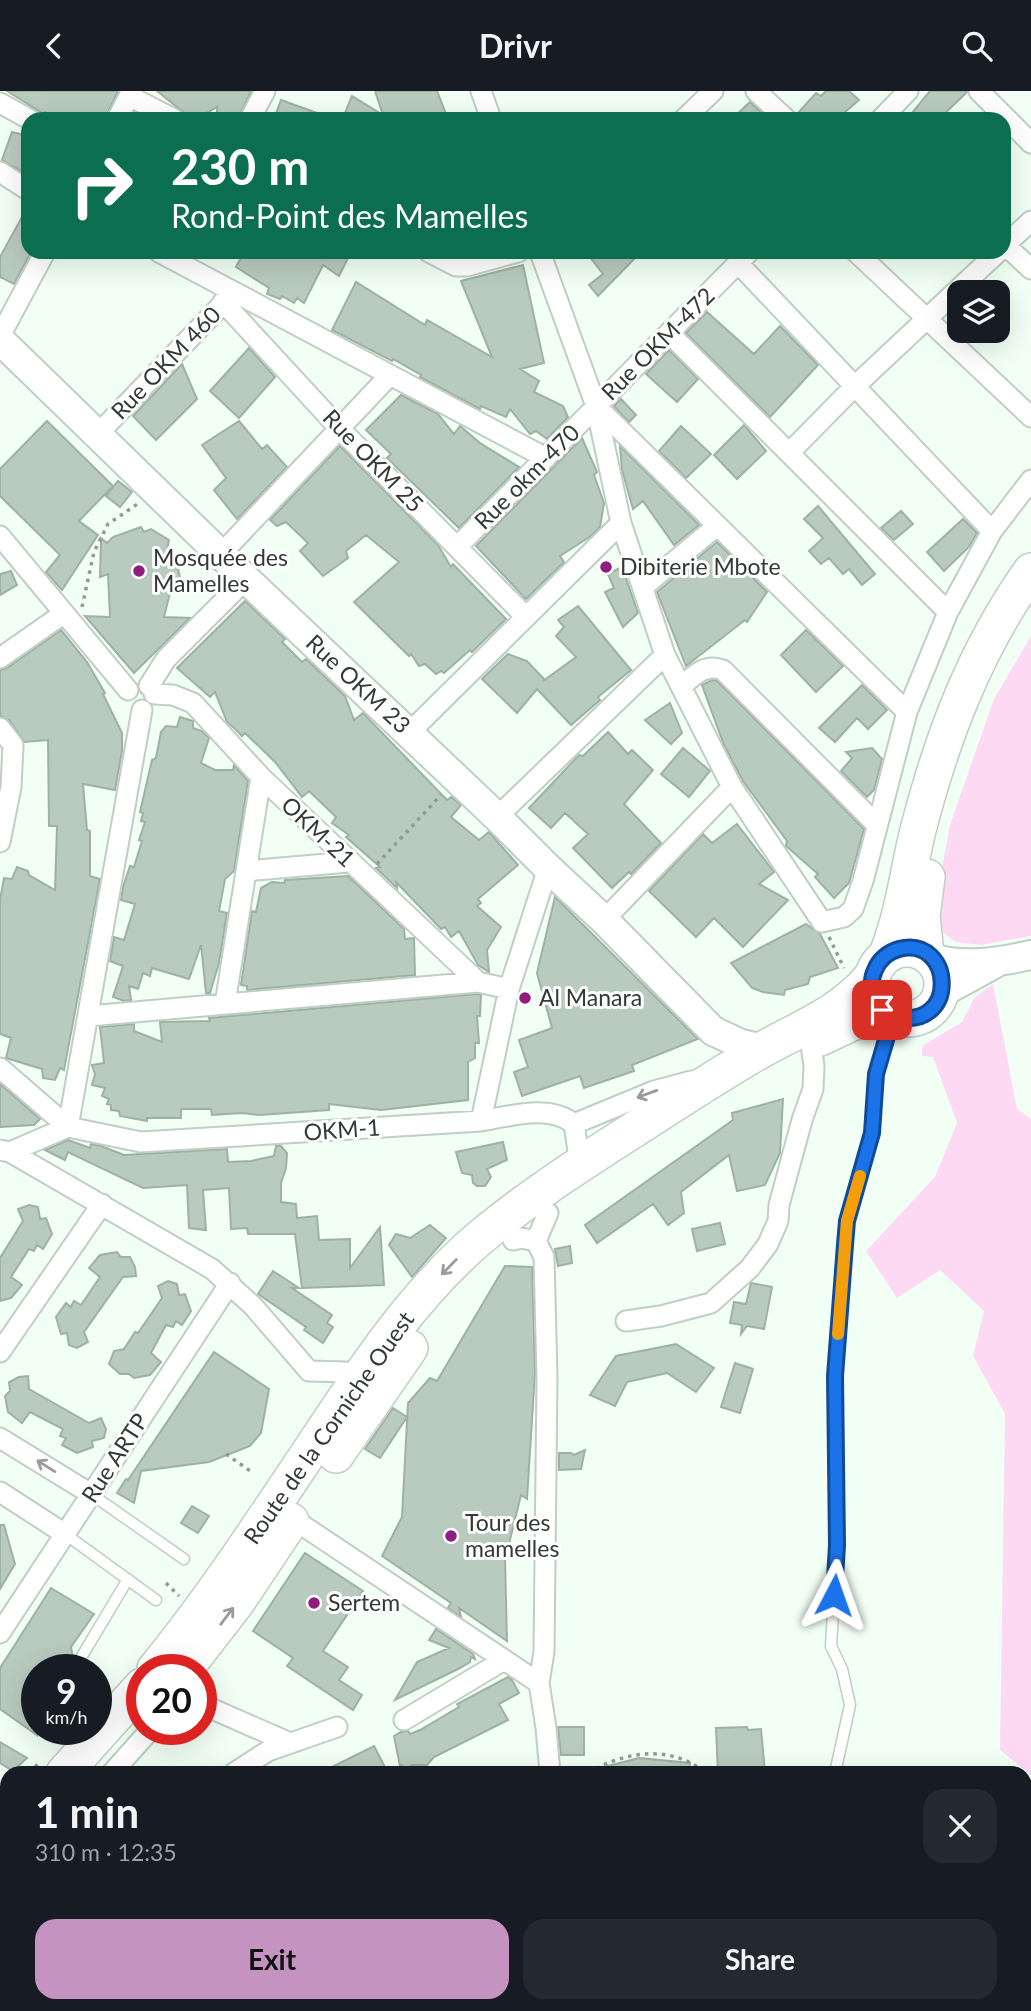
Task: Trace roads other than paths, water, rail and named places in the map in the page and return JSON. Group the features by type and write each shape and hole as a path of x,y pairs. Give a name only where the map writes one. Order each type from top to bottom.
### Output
{"highway":[{"path":"1031,571 985,644 947,730 922,814 902,904 870,976 875,1000 882,1010 893,1016 917,1018 928,1013 941,993 942,974 929,956 924,942 923,904 940,815 978,698 998,655 1031,604"},
{"path":"870,976 907,948 929,956"},
{"name":"Route de la Corniche Ouest","path":"166,1654 214,1592 356,1382 450,1265 483,1235 580,1164 706,1083 837,1009 870,976"},
{"name":"Route de la Corniche Ouest","path":"197,1654 237,1602 426,1327 485,1263 532,1231 642,1147 770,1068 827,1034 854,1022 893,1016"},
{"path":"70,1766 126,1704"},
{"path":"98,1766 126,1737"}],"street":[{"path":"254,112 265,91"},
{"path":"481,91 488,112"},
{"path":"691,112 713,91"},
{"path":"755,91 778,112"},
{"path":"888,112 908,91"},
{"path":"979,91 1000,112"},
{"path":"120,112 130,93 161,112"},
{"path":"0,103 21,115"},
{"path":"1011,123 1031,143"},
{"path":"0,172 21,186"},
{"path":"1011,240 1031,221"},
{"path":"1011,253 1031,269"},
{"path":"0,338 42,259"},
{"path":"170,259 229,297 390,375 546,458"},
{"path":"442,259 456,266 492,259"},
{"path":"543,259 596,407 621,523 665,655 732,787 822,922 844,917 853,909 863,881 907,712 948,612 992,531 1031,480"},
{"name":"Rue OKM-472","path":"596,407 742,259"},
{"path":"746,259 855,386 992,531"},
{"path":"863,259 1031,417"},
{"path":"789,453 855,386 991,259"},
{"name":"Rue OKM 25","path":"229,297 340,429 526,617"},
{"name":"Rue OKM 460","path":"97,434 229,297"},
{"path":"669,333 948,612"},
{"name":"Rue OKM 23","path":"0,338 246,579 604,920 713,1031"},
{"path":"221,554 390,375"},
{"path":"596,407 907,712"},
{"name":"Rue okm-470","path":"457,547 596,407"},
{"path":"409,733 621,523"},
{"path":"643,587 717,526"},
{"path":"0,536 128,690"},
{"path":"68,1127 142,710 153,703 151,690 166,659 246,579"},
{"path":"0,659 67,619"},
{"path":"497,817 665,655"},
{"path":"681,687 700,671 715,667 723,670 876,824"},
{"path":"142,710 130,706 128,690 135,683 151,690"},
{"name":"OKM-21","path":"151,690 192,703 261,777 348,862 478,982"},
{"path":"0,728 13,745 5,786 0,842"},
{"path":"225,1004 261,777"},
{"path":"604,920 732,787"},
{"path":"246,871 348,862"},
{"path":"481,1121 509,989 548,869"},
{"path":"929,956 953,963 997,963 1031,955"},
{"path":"941,993 997,963"},
{"path":"89,1016 478,982 509,989"},
{"path":"713,1031 740,1044 764,1049"},
{"path":"580,1164 574,1124 654,1091 688,1081 706,1083 717,1051 713,1031"},
{"path":"626,1321 661,1316 710,1303 750,1268 768,1244 778,1221 779,1205 813,1090 811,1045"},
{"path":"0,1067 68,1127"},
{"name":"OKM-1","path":"68,1127 141,1142 481,1121 534,1113 555,1114 574,1124"},
{"path":"5,1151 68,1127"},
{"path":"5,1151 212,1269 253,1306 309,1371 346,1372 356,1382"},
{"path":"0,1352 102,1204"},
{"path":"532,1231 544,1257 547,1378 544,1653 539,1683 547,1728 550,1766"},
{"name":"Rue ARTP","path":"0,1633 230,1283"},
{"path":"0,1438 91,1494"},
{"path":"0,1492 65,1534"},
{"path":"293,1519 539,1683"},
{"path":"404,1720 504,1660"},
{"path":"217,1711 290,1743"},
{"path":"245,1766 268,1751 337,1727"},
{"path":"118,1766 137,1745"}],"lane":[{"path":"837,1766 850,1705 842,1669 831,1646 837,1545 835,1376 840,1292 847,1221 872,1133 876,1074 893,1016"},
{"path":"91,1494 184,1559"},
{"path":"65,1534 156,1599"},
{"path":"83,1654 128,1579"}],"place":[{"name":"Dibiterie Mbote","path":"606,567"},
{"name":"Mosquée des Mamelles","path":"139,571"},
{"name":"Al Manara","path":"525,998"},
{"name":"Tour des mamelles","path":"451,1536"},
{"name":"Sertem","path":"314,1603"}]}
